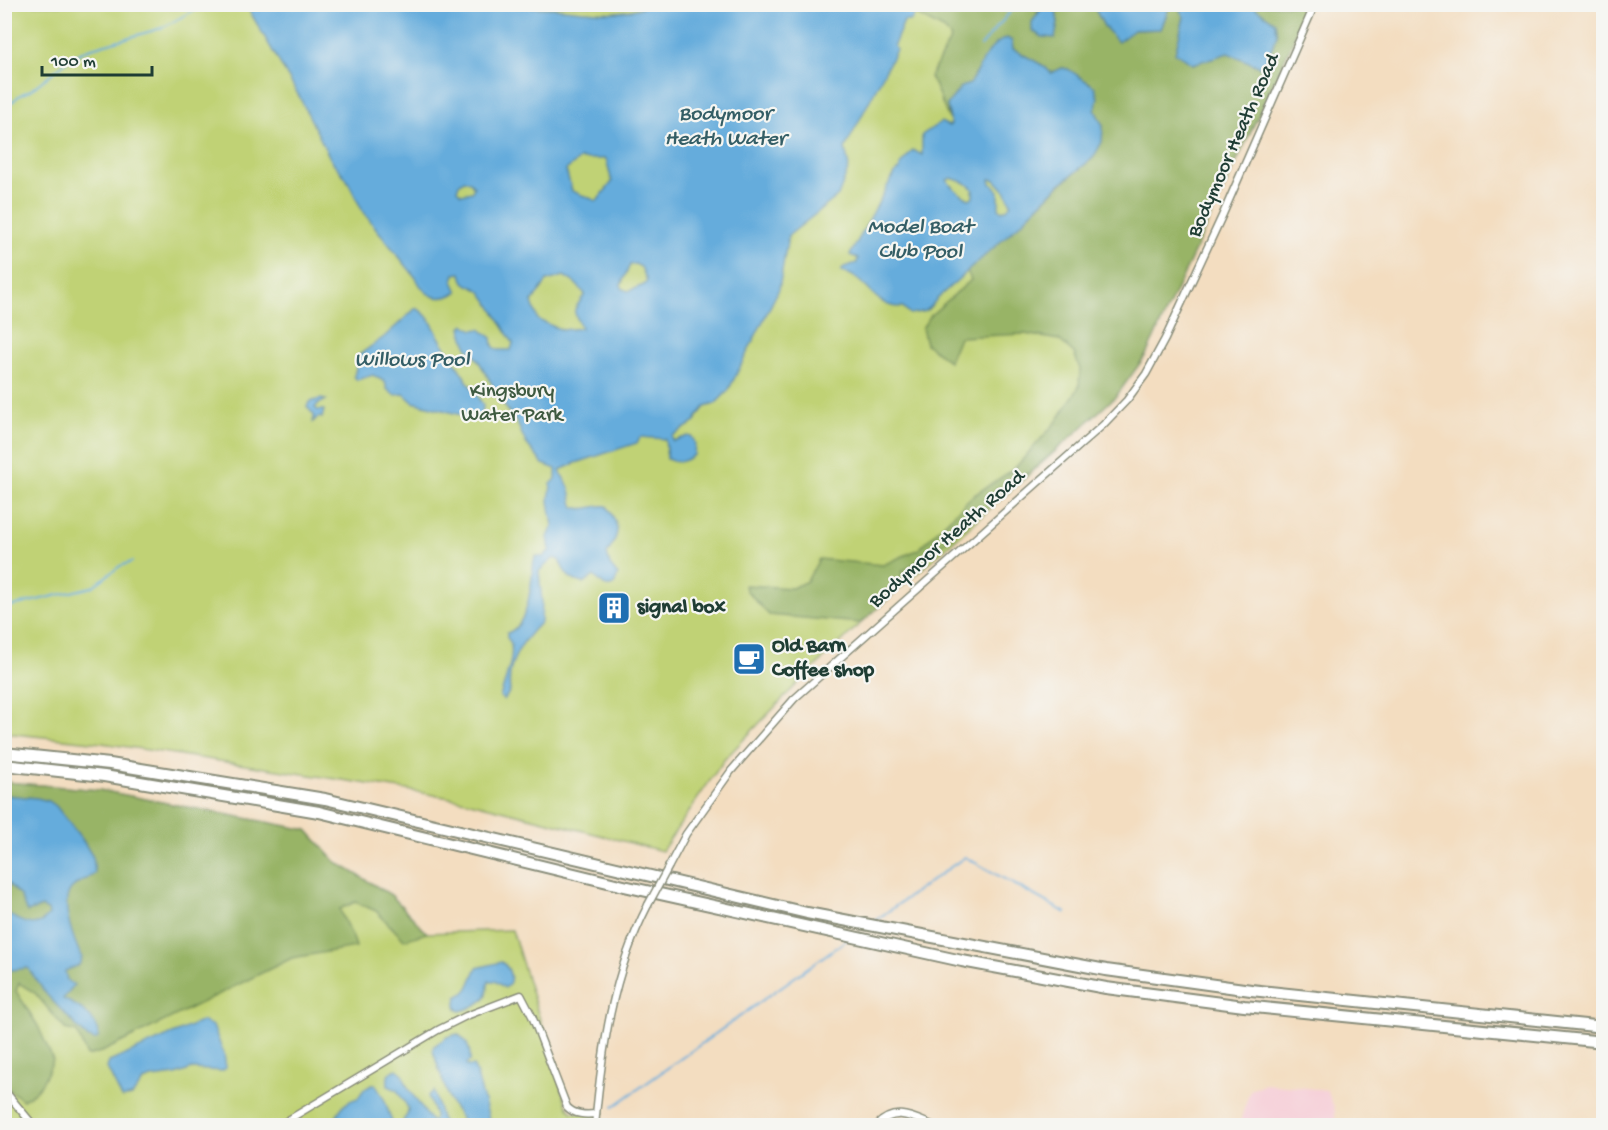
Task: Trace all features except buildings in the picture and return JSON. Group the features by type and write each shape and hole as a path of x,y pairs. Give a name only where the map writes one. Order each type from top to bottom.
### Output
{"highway":[{"path":"4,753 110,764 325,799 807,914 1094,968 1251,990 1604,1026"},
{"path":"4,765 104,776 319,812 624,886 939,956 1106,988 1244,1006 1604,1042"}],"street":[{"name":"Bodymoor Heath Road","path":"595,1125 608,1017 626,959 648,905 686,834 731,771 794,699 1103,425 1127,400 1151,365 1196,275 1315,4"},
{"path":"269,1125 283,1123 438,1030 466,1016 520,995 532,1016 567,1107 578,1114 596,1114"},
{"path":"4,1090 34,1125"},
{"path":"876,1125 888,1115 898,1114 934,1125"}],"shaded area":[{"path":"1265,1084 1327,1090 1335,1111 1335,1125 1239,1125 1250,1090"}],"green space":[{"name":"Kingsbury Water Park","path":"5,5 1307,5 1117,395 861,623 798,683 724,760 662,851 466,801 407,790 102,743 5,733"},
{"path":"920,5 1044,5 1037,13 1058,23 1055,5 1093,5 1104,26 1134,30 1161,29 1170,5 1184,5 1180,10 1184,17 1182,32 1193,64 1228,52 1262,68 1277,35 1275,23 1251,5 1307,5 1290,48 1146,355 1117,395 1068,440 937,549 903,571 898,590 861,623 769,615 746,590 745,585 792,588 807,581 819,559 883,565 919,549 971,497 1014,469 1057,421 1079,387 1080,369 1074,353 1059,340 1025,334 959,337 949,361 926,344 922,328 931,315 971,280 967,271 1060,185 1093,158 1103,126 1095,110 1098,98 1090,83 1074,75 1068,69 1062,68 1051,73 1044,66 1013,49 983,60 970,84 947,105 949,119 930,77 951,38 945,30 915,14"},
{"path":"4,782 99,790 307,830 336,862 391,895 427,933 512,930 567,1106 572,1112 596,1114 595,1125 5,1125"},
{"path":"5,782 99,790 307,830 336,862 391,895 427,933 404,940 376,911 355,902 340,909 356,947 292,958 104,1051 87,1056 77,1032 65,1029 35,993 19,983 16,991 38,1026 53,1060 38,1088 23,1100 5,1086 5,1063 10,1033 5,1016"}],"water":[{"name":"Bodymoor Heath Water","path":"650,4 920,5 911,21 904,21 894,45 896,50 845,148 849,167 838,196 788,236 779,289 728,391 715,404 705,407 695,422 672,436 673,441 688,436 692,437 695,443 694,455 681,461 671,461 667,459 665,439 640,437 637,443 560,470 571,492 574,507 582,509 607,506 612,514 617,530 607,554 610,565 618,575 614,585 610,586 603,584 594,576 584,583 579,582 568,576 559,560 554,558 539,571 541,622 517,653 510,671 510,691 504,700 500,697 512,649 507,633 515,629 525,612 536,556 543,557 550,550 548,537 553,526 549,501 551,484 556,479 556,469 543,464 526,443 517,423 478,360 467,347 461,328 464,324 473,330 480,329 492,338 493,346 498,350 511,350 513,343 492,307 480,291 466,284 461,273 455,274 453,281 458,292 451,295 433,296 420,285 363,212 346,178 331,160 299,96 246,5 471,5 615,12","holes":["580,159 606,159 612,182 597,201 572,191 566,170","464,180 470,182 474,187 472,192 461,194 457,190 459,184","635,264 641,267 647,281 644,285 628,291 621,285 630,265","564,276 575,283 585,294 575,310 581,328 562,330 538,320 532,302 547,281"]},
{"path":"1044,5 1055,5 1058,23 1055,38 1042,37 1032,30 1032,22"},
{"path":"1093,5 1170,5 1161,29 1134,30 1118,42 1104,26"},
{"path":"1184,5 1251,5 1275,22 1277,35 1263,68 1228,53 1193,64 1175,53 1184,17 1180,10"},
{"name":"Model Boat Club Pool","path":"1007,38 1012,41 1013,49 1044,66 1051,73 1062,68 1068,69 1095,87 1098,98 1095,110 1103,126 1102,142 1093,158 1059,185 926,311 910,314 903,307 885,303 858,280 841,271 844,267 857,263 858,258 850,255 894,174 900,169 900,165 913,150 922,155 922,135 941,122 949,126 951,124 947,105 961,87 970,84 989,51","holes":["951,178 966,183 973,189 973,197 969,199 954,188 947,180","990,179 995,180 1006,192 1011,204 1007,209 1002,211 999,208 999,191"]},
{"name":"Willows Pool","path":"416,308 430,320 483,405 480,418 472,418 413,402 404,394 394,395 387,389 385,382 373,375 357,380 354,376 359,355 384,337"},
{"path":"326,400 315,408 324,410 322,418 318,417 313,422 314,415 307,407 309,402"},
{"path":"5,795 49,801 56,806 82,839 93,857 95,873 74,886 68,895 69,923 82,958 79,965 65,971 67,980 74,985 63,999 82,1009 91,1018 99,1037 95,1040 87,1037 47,995 28,968 5,971 5,911 16,919 33,924 39,923 49,915 48,910 42,907 27,912 20,896 5,880"},
{"path":"501,962 510,974 508,985 505,988 495,981 489,981 484,999 460,1011 456,1005 457,997 468,988 477,968"},
{"path":"202,1021 213,1026 224,1054 226,1068 222,1071 192,1069 176,1075 152,1078 143,1081 132,1096 122,1098 107,1068 109,1062"},
{"path":"457,1034 468,1045 470,1061 466,1064 475,1069 491,1125 463,1125 450,1102 433,1051 434,1046 447,1037"},
{"path":"397,1069 402,1073 408,1088 431,1121 434,1121 435,1115 428,1096 434,1091 445,1125 406,1126 403,1120 408,1109 397,1090 388,1086 388,1075"},
{"path":"376,1085 385,1101 393,1125 339,1125 336,1119 341,1108 358,1098 364,1089"}],"waterway":[{"path":"4,109 71,58 88,49 162,28 205,4"},
{"path":"981,46 1017,4"},
{"path":"4,608 92,587 120,566 132,562"},
{"path":"873,922 965,857 1066,913"},
{"path":"613,1107 848,939"}],"place":[{"name":"signal box","path":"614,608"},
{"name":"Old Barn Coffee shop","path":"749,659"}]}
